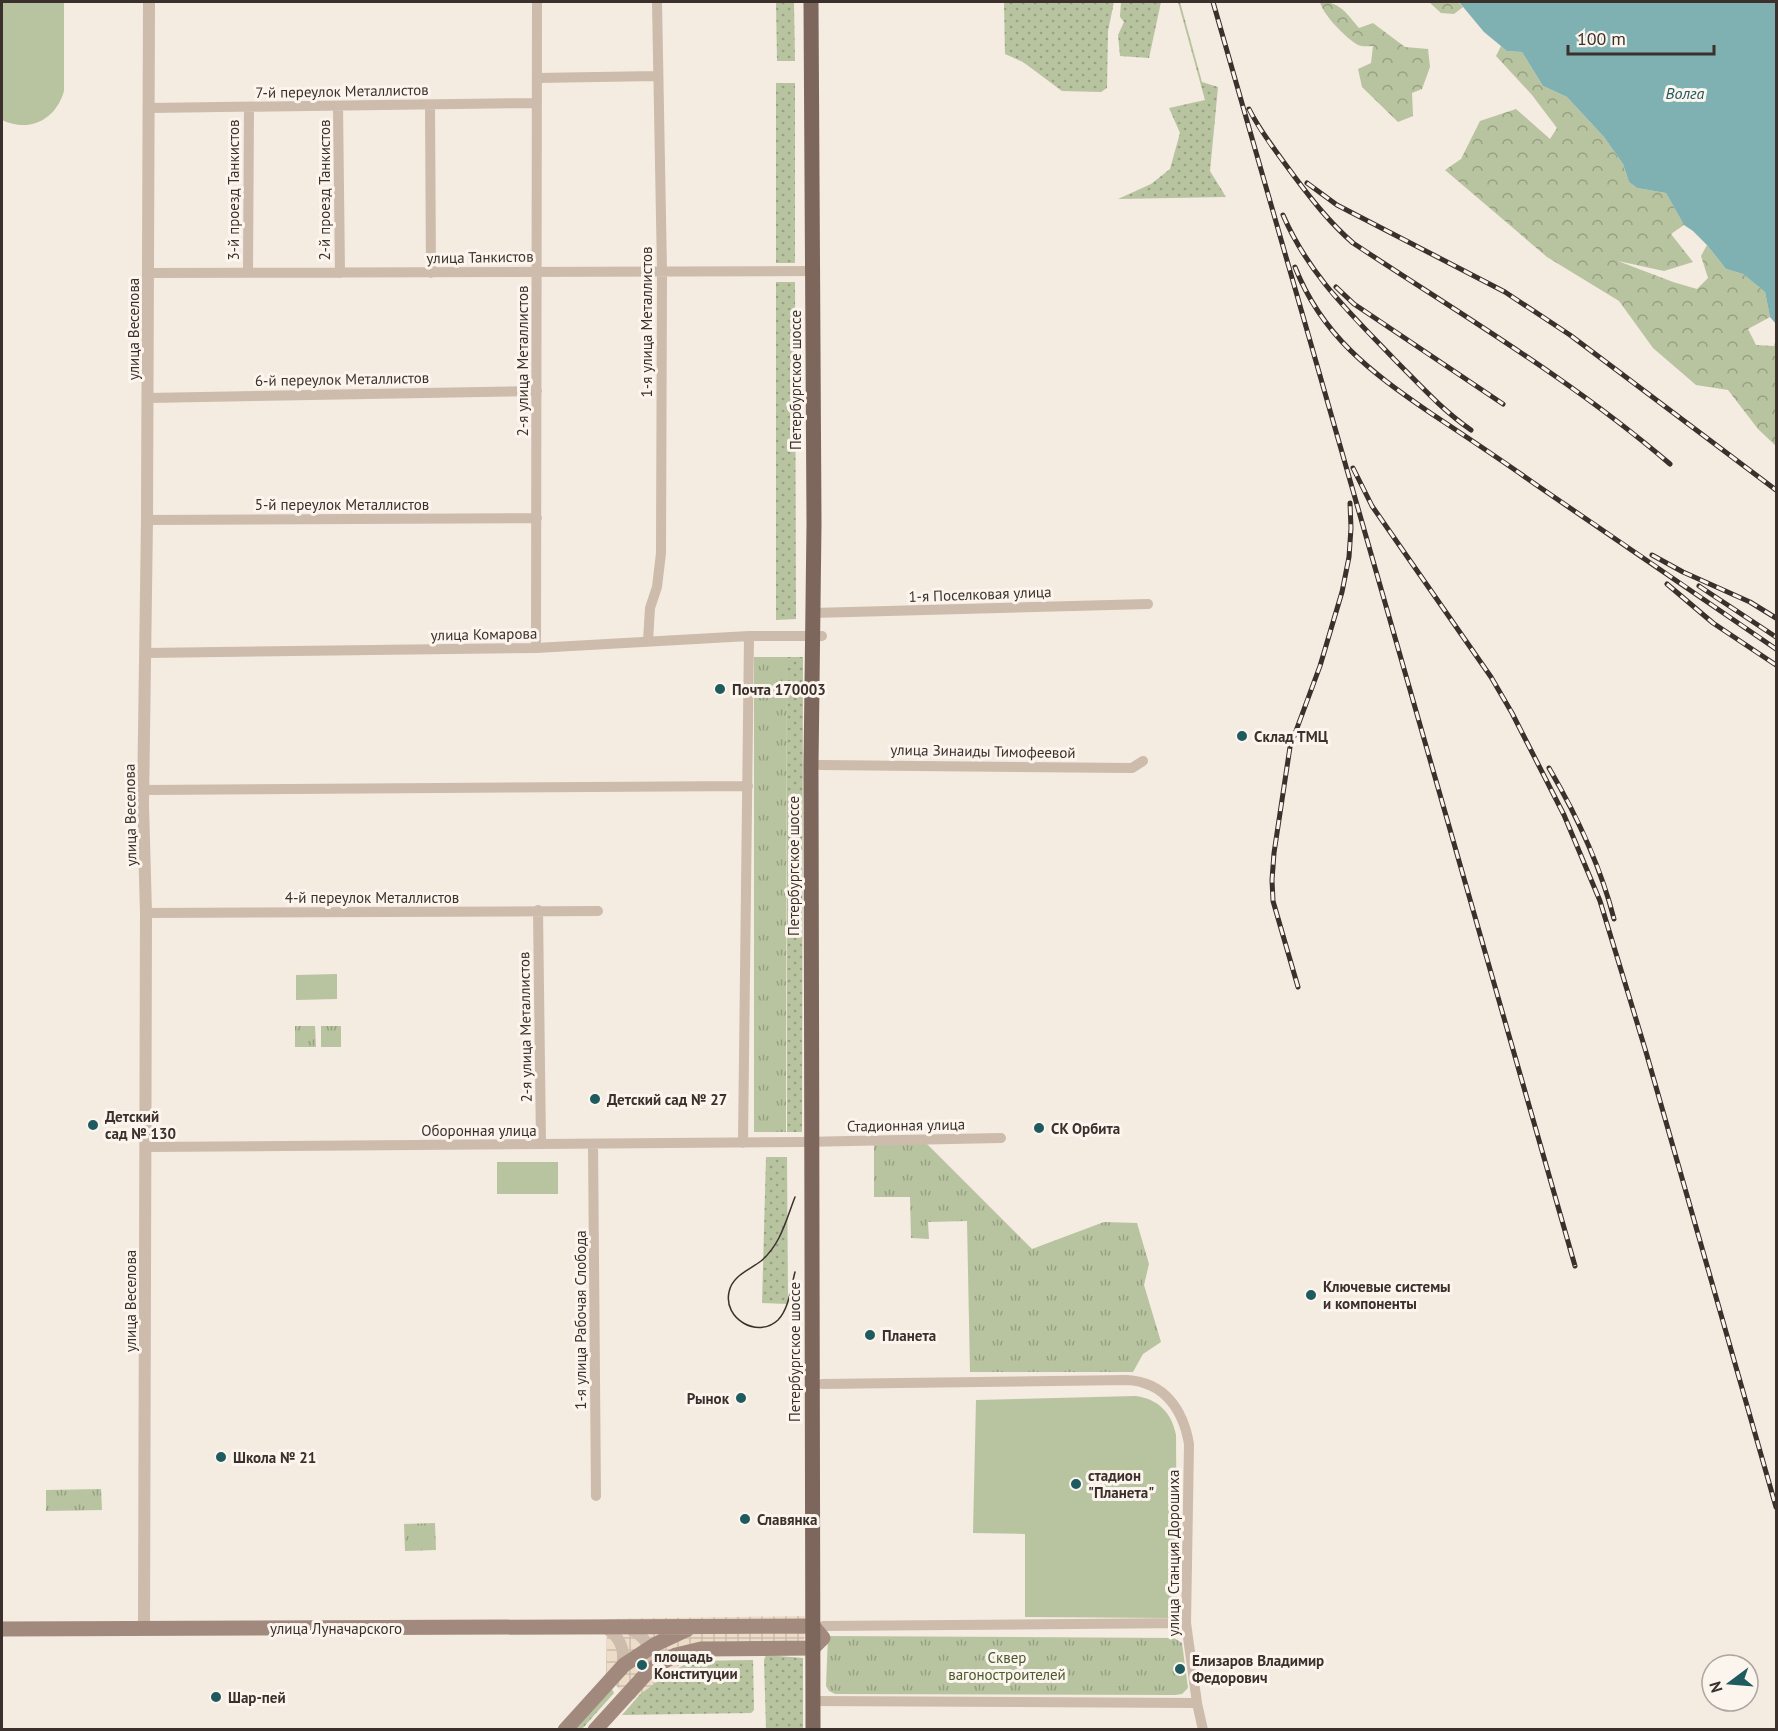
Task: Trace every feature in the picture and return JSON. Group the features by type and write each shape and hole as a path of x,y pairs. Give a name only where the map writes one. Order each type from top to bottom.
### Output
{"main road":[{"name":"Петербургское шоссе","path":"812,2 818,613"},
{"name":"Петербургское шоссе","path":"813,1730 818,1701 815,765 817,636 824,477 820,2"},
{"name":"улица Луначарского","path":"2,1629 696,1626 818,1634"},
{"path":"565,1730 622,1667 650,1648 696,1626"},
{"path":"595,1730 636,1683 669,1658 691,1650 818,1634"},
{"name":"Петербургское шоссе","path":"818,1701 823,1730"}],"street":[{"name":"улица Веселова","path":"144,1629 146,913 143,790 148,398 148,2"},
{"name":"2-я улица Металлистов","path":"536,648 537,2"},
{"name":"1-я улица Металлистов","path":"648,641 650,608 657,586 661,553 662,271 657,2"},
{"path":"537,78 657,76"},
{"name":"7-й переулок Металлистов","path":"148,108 537,103"},
{"path":"430,105 431,273"},
{"name":"2-й проезд Танкистов","path":"338,106 340,273"},
{"name":"3-й проезд Танкистов","path":"248,273 249,107"},
{"name":"улица Танкистов","path":"148,273 813,271"},
{"name":"6-й переулок Металлистов","path":"148,398 537,391"},
{"name":"5-й переулок Металлистов","path":"147,520 537,518"},
{"name":"1-я Поселковая улица","path":"818,613 1148,604"},
{"path":"743,1143 749,636"},
{"name":"улица Комарова","path":"146,653 536,648 749,636 817,636"},
{"name":"улица Зинаиды Тимофеевой","path":"815,765 1132,768 1143,761"},
{"path":"143,790 748,786"},
{"name":"2-я улица Металлистов","path":"538,910 541,1144"},
{"name":"4-й переулок Металлистов","path":"146,913 598,911"},
{"name":"Стадионная улица","path":"817,1142 1001,1138"},
{"name":"Оборонная улица","path":"146,1147 817,1142"},
{"name":"1-я улица Рабочая Слобода","path":"593,1144 596,1496"},
{"name":"улица Станция Дорошиха","path":"817,1384 1127,1380 1154,1386 1168,1397 1183,1422 1189,1444 1186,1623 1203,1730"},
{"path":"818,1634 1186,1623"},
{"path":"601,1626 612,1632 620,1642 623,1654 622,1667"},
{"path":"622,1626 639,1634 650,1648 654,1668"},
{"path":"818,1701 1197,1703"}],"green space":[{"path":"2,2 64,2 64,91 55,110 40,121 31,124 12,124 2,120"},
{"path":"776,2 794,2 795,61 777,61"},
{"path":"1004,2 1114,2 1108,31 1107,88 1101,92 1062,91 1023,62 1005,54"},
{"path":"1121,2 1161,2 1149,58 1120,56 1118,35 1124,22 1120,17"},
{"path":"1178,2 1180,2 1202,82 1218,87 1210,171 1226,197 1118,199 1151,184 1170,169 1180,133 1169,108 1205,100"},
{"path":"1320,2 1338,6 1359,28 1373,23 1405,47 1428,49 1430,67 1422,89 1412,93 1413,116 1398,122 1362,87 1358,69 1371,63 1373,46 1360,46 1353,42 1330,19"},
{"path":"1429,2 1458,2 1463,7 1454,14 1441,13"},
{"path":"1501,46 1507,51 1522,52 1543,86 1567,97 1604,137 1623,164 1629,182 1637,188 1666,193 1684,225 1671,234 1693,262 1664,271 1618,261 1697,289 1708,278 1701,256 1707,245 1726,269 1743,274 1765,292 1770,317 1748,329 1756,345 1774,346 1776,338 1776,446 1758,429 1728,390 1696,385 1653,348 1619,301 1547,257 1445,170 1461,159 1480,121 1516,109 1550,139 1557,128 1532,95 1496,56"},
{"path":"776,83 795,83 795,263 776,263"},
{"path":"776,282 795,282 796,619 776,620"},
{"path":"754,657 787,657 786,1132 754,1132"},
{"path":"787,657 803,657 802,1132 787,1132"},
{"path":"337,974 337,999 296,1000 296,975"},
{"path":"295,1026 315,1026 316,1047 295,1047"},
{"path":"321,1026 341,1026 341,1047 321,1047"},
{"path":"925,1142 1032,1249 1104,1222 1137,1223 1149,1264 1144,1285 1161,1342 1143,1354 1133,1372 970,1372 967,1221 928,1222 929,1239 911,1238 910,1197 874,1197 874,1145"},
{"path":"766,1157 787,1157 788,1304 762,1303"},
{"path":"497,1162 558,1162 558,1194 497,1194"},
{"name":"стадион \"Планета\"","path":"1136,1396 1151,1400 1163,1408 1171,1420 1176,1435 1177,1618 1025,1617 1025,1534 973,1533 976,1400"},
{"path":"101,1489 102,1510 46,1511 46,1490"},
{"path":"435,1523 436,1550 405,1551 404,1524"},
{"name":"Сквер вагоностроителей","path":"828,1636 1174,1638 1182,1643 1188,1688 1182,1694 1175,1695 835,1694 826,1686"},
{"path":"766,1655 803,1658 803,1729 766,1729 764,1660"},
{"path":"753,1660 754,1710 751,1713 622,1715 651,1682 692,1661"},
{"path":"611,1687 614,1693 582,1729 570,1730"}],"shaded area":[{"name":"площадь Конституции","path":"805,1616 804,1655 692,1656 631,1701 606,1675 607,1619"}],"water":[{"name":"Волга","path":"1459,2 1776,2 1776,324 1770,317 1765,292 1743,274 1726,269 1707,245 1684,225 1666,193 1637,188 1629,182 1623,164 1604,137 1567,97 1543,86 1522,52 1507,51 1484,32"}],"tram line":[{"path":"795,1197 782,1231 768,1254 737,1278 731,1286 729,1292 731,1310 737,1318 752,1327 770,1325 778,1320 785,1310 795,1272"}],"railway":[{"path":"1213,2 1575,1266"},
{"path":"1249,109 1270,143 1308,194 1353,243 1555,376 1633,433 1670,464"},
{"path":"1307,183 1337,205 1505,292 1570,335 1776,490"},
{"path":"1283,215 1305,256 1346,309 1431,396 1471,430"},
{"path":"1295,267 1319,313 1334,333 1368,367 1429,412 1776,649"},
{"path":"1336,287 1354,304 1503,404"},
{"path":"1353,468 1372,506 1491,677 1512,713 1564,815 1600,901 1646,1052 1776,1507"},
{"path":"1298,987 1273,901 1274,853 1290,747 1320,666 1342,592 1349,557 1350,503"},
{"path":"1652,555 1683,572 1750,602 1776,618"},
{"path":"1667,584 1713,623 1776,665"},
{"path":"1699,586 1776,637"},
{"path":"1549,768 1587,841 1614,919"}],"place":[{"name":"Почта 170003","path":"720,689"},
{"name":"Склад ТМЦ","path":"1242,736"},
{"name":"Детский сад № 27","path":"595,1099"},
{"name":"Детский сад № 130","path":"93,1125"},
{"name":"СК Орбита","path":"1039,1128"},
{"name":"Ключевые системы и компоненты","path":"1311,1295"},
{"name":"Планета","path":"870,1335"},
{"name":"Рынок","path":"741,1398"},
{"name":"Школа № 21","path":"221,1457"},
{"name":"стадион \"Планета\"","path":"1076,1484"},
{"name":"Славянка","path":"745,1519"},
{"name":"площадь Конституции","path":"642,1665"},
{"name":"Елизаров Владимир Федорович","path":"1180,1669"},
{"name":"Шар-пей","path":"216,1697"}]}
